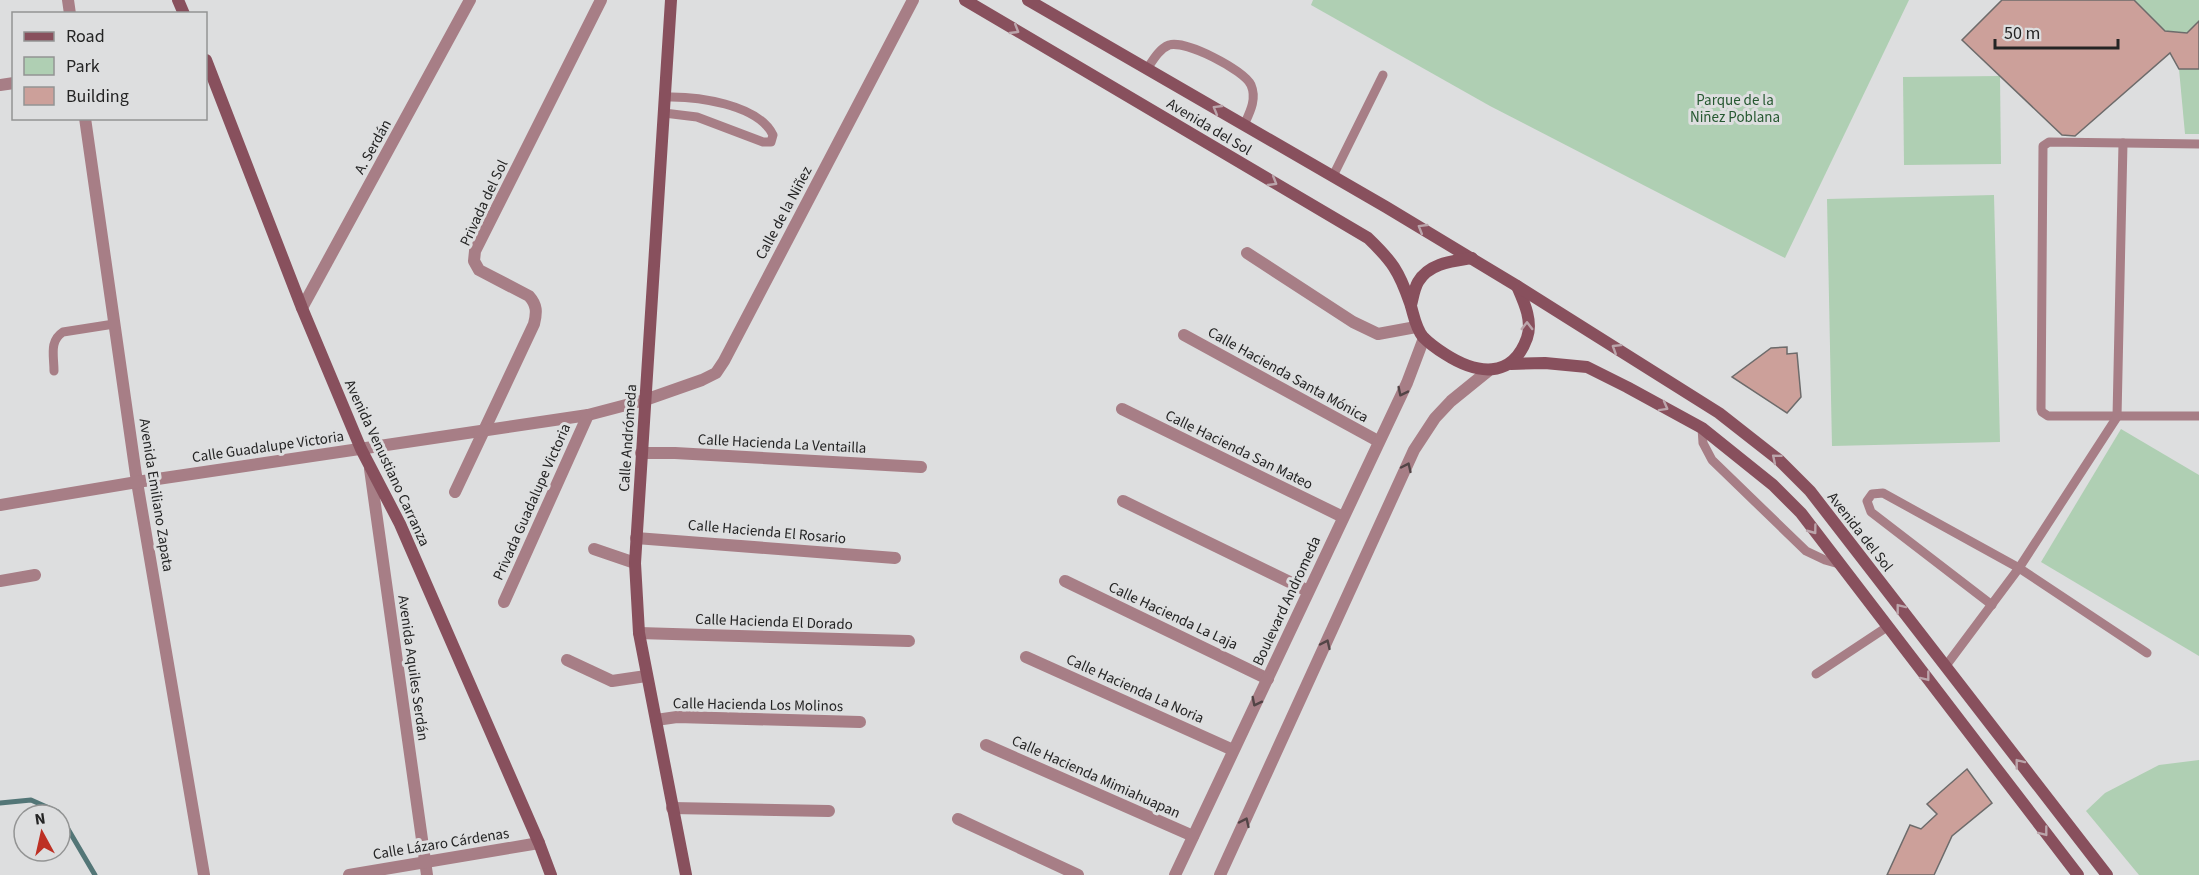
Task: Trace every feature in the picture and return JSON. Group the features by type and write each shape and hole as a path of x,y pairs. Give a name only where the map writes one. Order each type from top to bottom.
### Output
{"main road":[{"name":"Calle Andrómeda","path":"671,0 635,562 639,633 646,676 686,875"},
{"name":"Avenida del Sol","path":"965,0 1368,238 1389,258 1401,278 1410,305"},
{"name":"Avenida del Sol","path":"1028,0 1472,258"},
{"name":"Avenida Venustiano Carranza","path":"207,63 302,308 361,449 400,524 551,875"},
{"path":"1511,364 1522,350 1530,330 1526,306 1517,286 1472,258 1454,260 1433,267 1418,282 1410,305 1416,327 1424,338 1461,364 1488,371 1511,364 1545,363 1587,367 1702,428 1773,485 1801,513 2078,875"},
{"name":"Avenida del Sol","path":"1517,286 1719,414 1779,460 1810,491 2107,875"}],"street":[{"name":"A. Serdán","path":"302,308 470,0"},
{"name":"Privada del Sol","path":"485,430 537,313 535,303 529,296 478,270 474,261 475,251 601,0"},
{"name":"Calle de la Niñez","path":"645,400 716,373 913,0"},
{"name":"Avenida Emiliano Zapata","path":"85,120 137,482 204,875"},
{"path":"1247,253 1353,322 1378,334 1416,327"},
{"name":"Calle Hacienda Santa Mónica","path":"1184,335 1378,441"},
{"name":"Boulevard Andromeda","path":"1175,875 1407,383 1424,338"},
{"path":"1220,875 1414,450 1435,418 1451,401 1488,371"},
{"name":"Calle Guadalupe Victoria","path":"0,505 137,482 588,415 645,400"},
{"name":"Calle Hacienda San Mateo","path":"1122,409 1342,518"},
{"name":"Privada Guadalupe Victoria","path":"504,602 588,415"},
{"path":"455,492 485,430"},
{"name":"Calle Hacienda La Ventailla","path":"641,453 687,453 921,467"},
{"name":"Avenida Aquiles Serdán","path":"370,465 427,875"},
{"path":"1123,501 1308,591"},
{"name":"Calle Hacienda El Rosario","path":"636,538 895,558"},
{"path":"594,549 635,562"},
{"path":"0,580 35,575"},
{"name":"Calle Hacienda La Laja","path":"1065,581 1268,679"},
{"name":"Calle Hacienda El Dorado","path":"639,633 909,641"},
{"name":"Calle Hacienda La Noria","path":"1026,657 1233,750"},
{"path":"567,660 612,681 646,676"},
{"name":"Calle Hacienda Los Molinos","path":"656,720 677,717 860,722"},
{"name":"Calle Hacienda Mimiahuapan","path":"986,746 1193,836"},
{"path":"672,808 829,811"},
{"path":"958,819 1078,875"},
{"name":"Calle Lázaro Cárdenas","path":"349,875 539,843"}],"lane":[{"path":"1147,69 1157,54 1168,45 1179,44 1190,46 1244,75 1251,85 1254,97 1252,110 1244,125"},
{"path":"1333,176 1383,75"},
{"path":"664,113 697,117 763,142 771,142 773,135 770,127 730,105 699,98 665,97"},
{"path":"697,117 699,98"},
{"path":"2199,144 2049,142 2042,149 2041,409 2045,415 2049,416 2199,416"},
{"path":"1946,667 2019,568 2117,417 2123,143"},
{"path":"54,371 53,344 57,336 114,324"},
{"path":"1702,428 1702,443 1712,460 1806,551 1825,561 1839,564"},
{"path":"1992,605 1870,512 1867,501 1872,494 1883,493 2019,568 2147,653"},
{"path":"1816,674 1887,627"}],"green space":[{"name":"Parque de la Niñez Poblana","path":"1313,0 1909,0 1785,258 1490,106 1311,5"},
{"path":"2134,0 2199,0 2199,21 2187,33 2165,31"},
{"path":"2179,69 2199,69 2199,134 2185,134"},
{"path":"2000,76 2001,164 1904,165 1903,77"},
{"path":"1994,195 2000,442 1832,446 1827,199"},
{"path":"2121,429 2199,475 2199,656 2041,562"},
{"path":"2199,760 2199,875 2139,875 2086,811 2105,793 2159,765"}],"building":[{"path":"2002,0 2134,0 2165,31 2187,33 2199,21 2199,69 2179,69 2170,53 2075,136 2062,135 1962,40"},
{"path":"1787,347 1787,354 1797,353 1801,397 1787,413 1732,377 1771,348"},
{"path":"1967,769 1992,803 1952,836 1934,875 1887,875 1910,825 1921,829 1937,814 1927,804"}],"waterway":[{"path":"0,803 31,800 58,812 95,875"}]}
